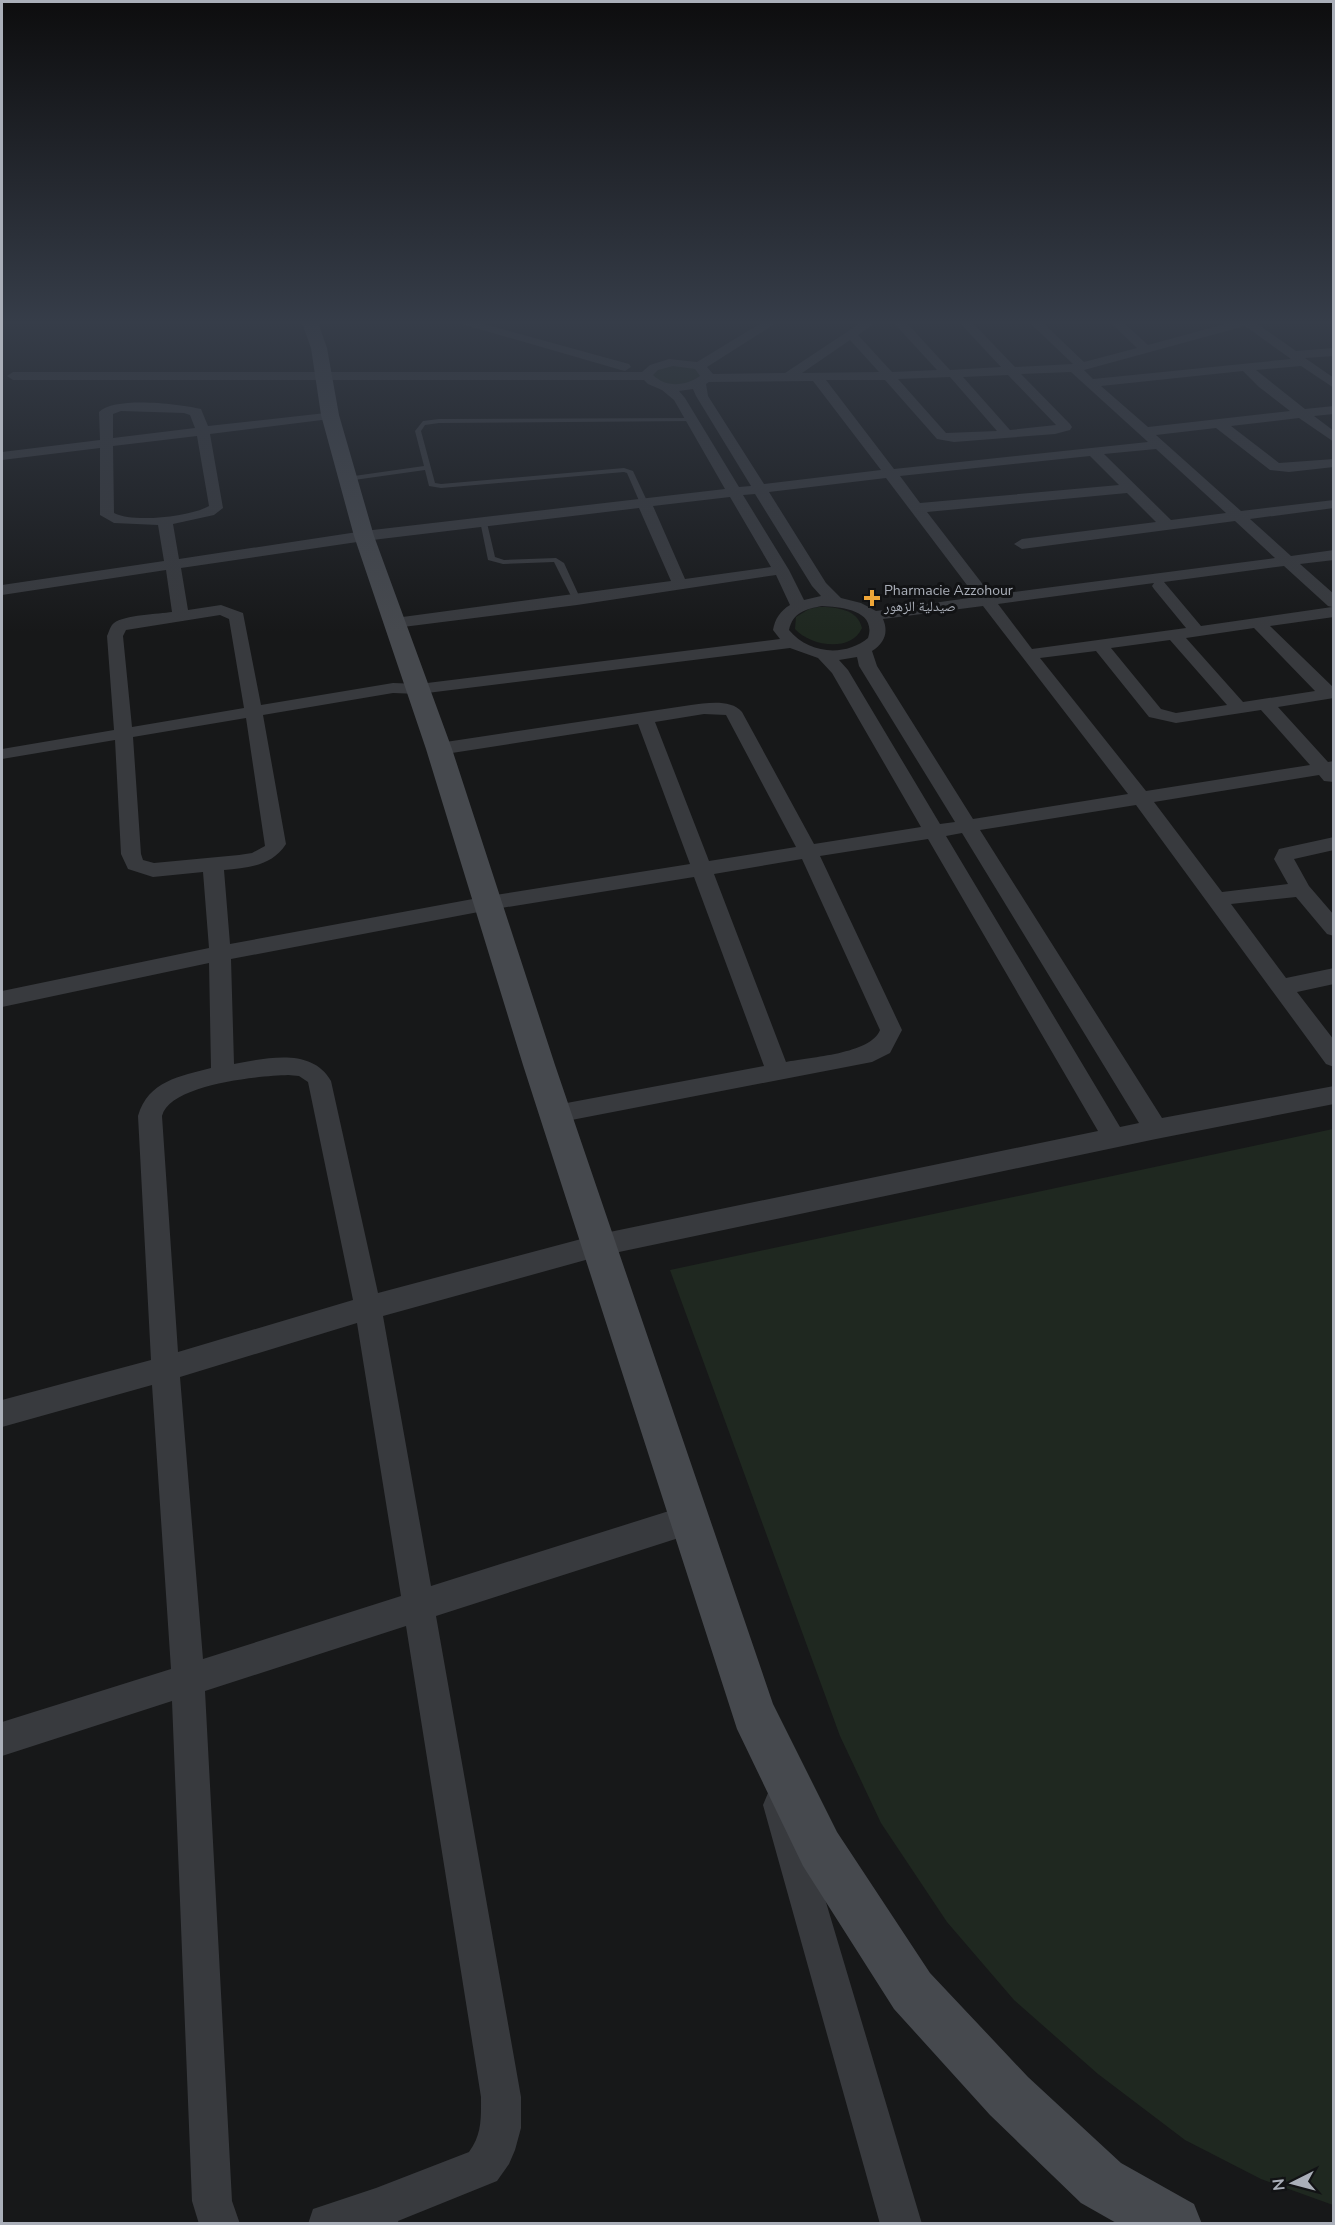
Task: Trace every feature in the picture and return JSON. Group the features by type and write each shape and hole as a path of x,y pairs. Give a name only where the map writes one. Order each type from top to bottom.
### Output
{"main road":[{"path":"332,424 364,536 395,623 409,685 439,748 688,1520 753,1713 819,1849 912,1991 1009,2096 1101,2183 1174,2223"}],"street":[{"path":"106,424 107,515 111,519 127,522 165,520 206,514 216,508 200,424"},
{"path":"2,456 264,424"},
{"path":"694,424 781,570 798,606"},
{"path":"719,424 820,586 836,602"},
{"path":"854,424 1028,655 1142,799 1334,1058"},
{"path":"931,424 942,436 954,438 1063,429 1064,424"},
{"path":"997,424 1006,433"},
{"path":"1134,424 1334,603"},
{"path":"1143,432 1212,424"},
{"path":"1220,424 1275,467 1330,467"},
{"path":"1315,424 1334,438"},
{"path":"1055,430 1069,454"},
{"path":"2,590 364,536 892,473 1158,445"},
{"path":"1094,452 1168,526"},
{"path":"918,508 1130,488"},
{"path":"644,503 680,585"},
{"path":"1022,544 1334,504"},
{"path":"165,520 181,615"},
{"path":"991,605 1160,586 1334,555"},
{"path":"787,636 782,621 788,612 798,606 822,601 856,607 875,620 1292,564 1334,564"},
{"path":"395,623 578,600 781,570"},
{"path":"1160,586 1198,632"},
{"path":"221,610 237,616 276,844 270,853 256,858 213,865 153,870 135,864 130,854 116,631 125,624 181,615 221,610"},
{"path":"1028,655 1334,612"},
{"path":"823,654 844,654 863,649 873,642 878,634 875,620"},
{"path":"1259,624 1331,693"},
{"path":"2,754 409,685 787,636 823,654 839,670 1114,1138"},
{"path":"1175,636 1239,708"},
{"path":"1100,644 1155,713 1162,716 1176,718 1331,693"},
{"path":"863,649 868,666 1156,1129"},
{"path":"1264,703 1330,772"},
{"path":"439,748 716,708 731,710 809,853 891,1030 887,1043 879,1051 864,1056 556,1114"},
{"path":"645,718 778,1072"},
{"path":"2,999 220,953 489,903 1142,799 1330,772"},
{"path":"1334,843 1286,854 1284,858 1286,866 1301,890 1334,929"},
{"path":"213,865 220,953 223,1075"},
{"path":"1217,899 1301,890"},
{"path":"1280,987 1334,976"},
{"path":"220,2223 212,2201 188,1679 165,1369 150,1116 153,1104 160,1096 175,1088 223,1075 288,1066 314,1073 319,1081 368,1308 501,2097 501,2128 495,2150 483,2168 377,2216 328,2223"},
{"path":"2,1413 165,1369 368,1308 600,1245 1156,1129 1334,1095"},
{"path":"2,1739 688,1520"},
{"path":"753,1713 901,2223"}],"lane":[{"path":"422,424 418,431 432,484 441,486 624,470 630,471 644,503"},
{"path":"347,479 428,467"},
{"path":"483,522 491,558 503,562 556,560 560,563 578,600"}],"shaded area":[{"path":"819,607 845,610 856,617 862,628 857,636 840,644 810,640 795,629 796,617 809,609"},
{"path":"1334,1129 1333,2205 1261,2179 1185,2140 1098,2074 1014,2000 947,1922 881,1823 840,1736 670,1270"}],"place":[{"name":"Pharmacie Azzohour صيدلية الزهور","path":"872,598"}]}
